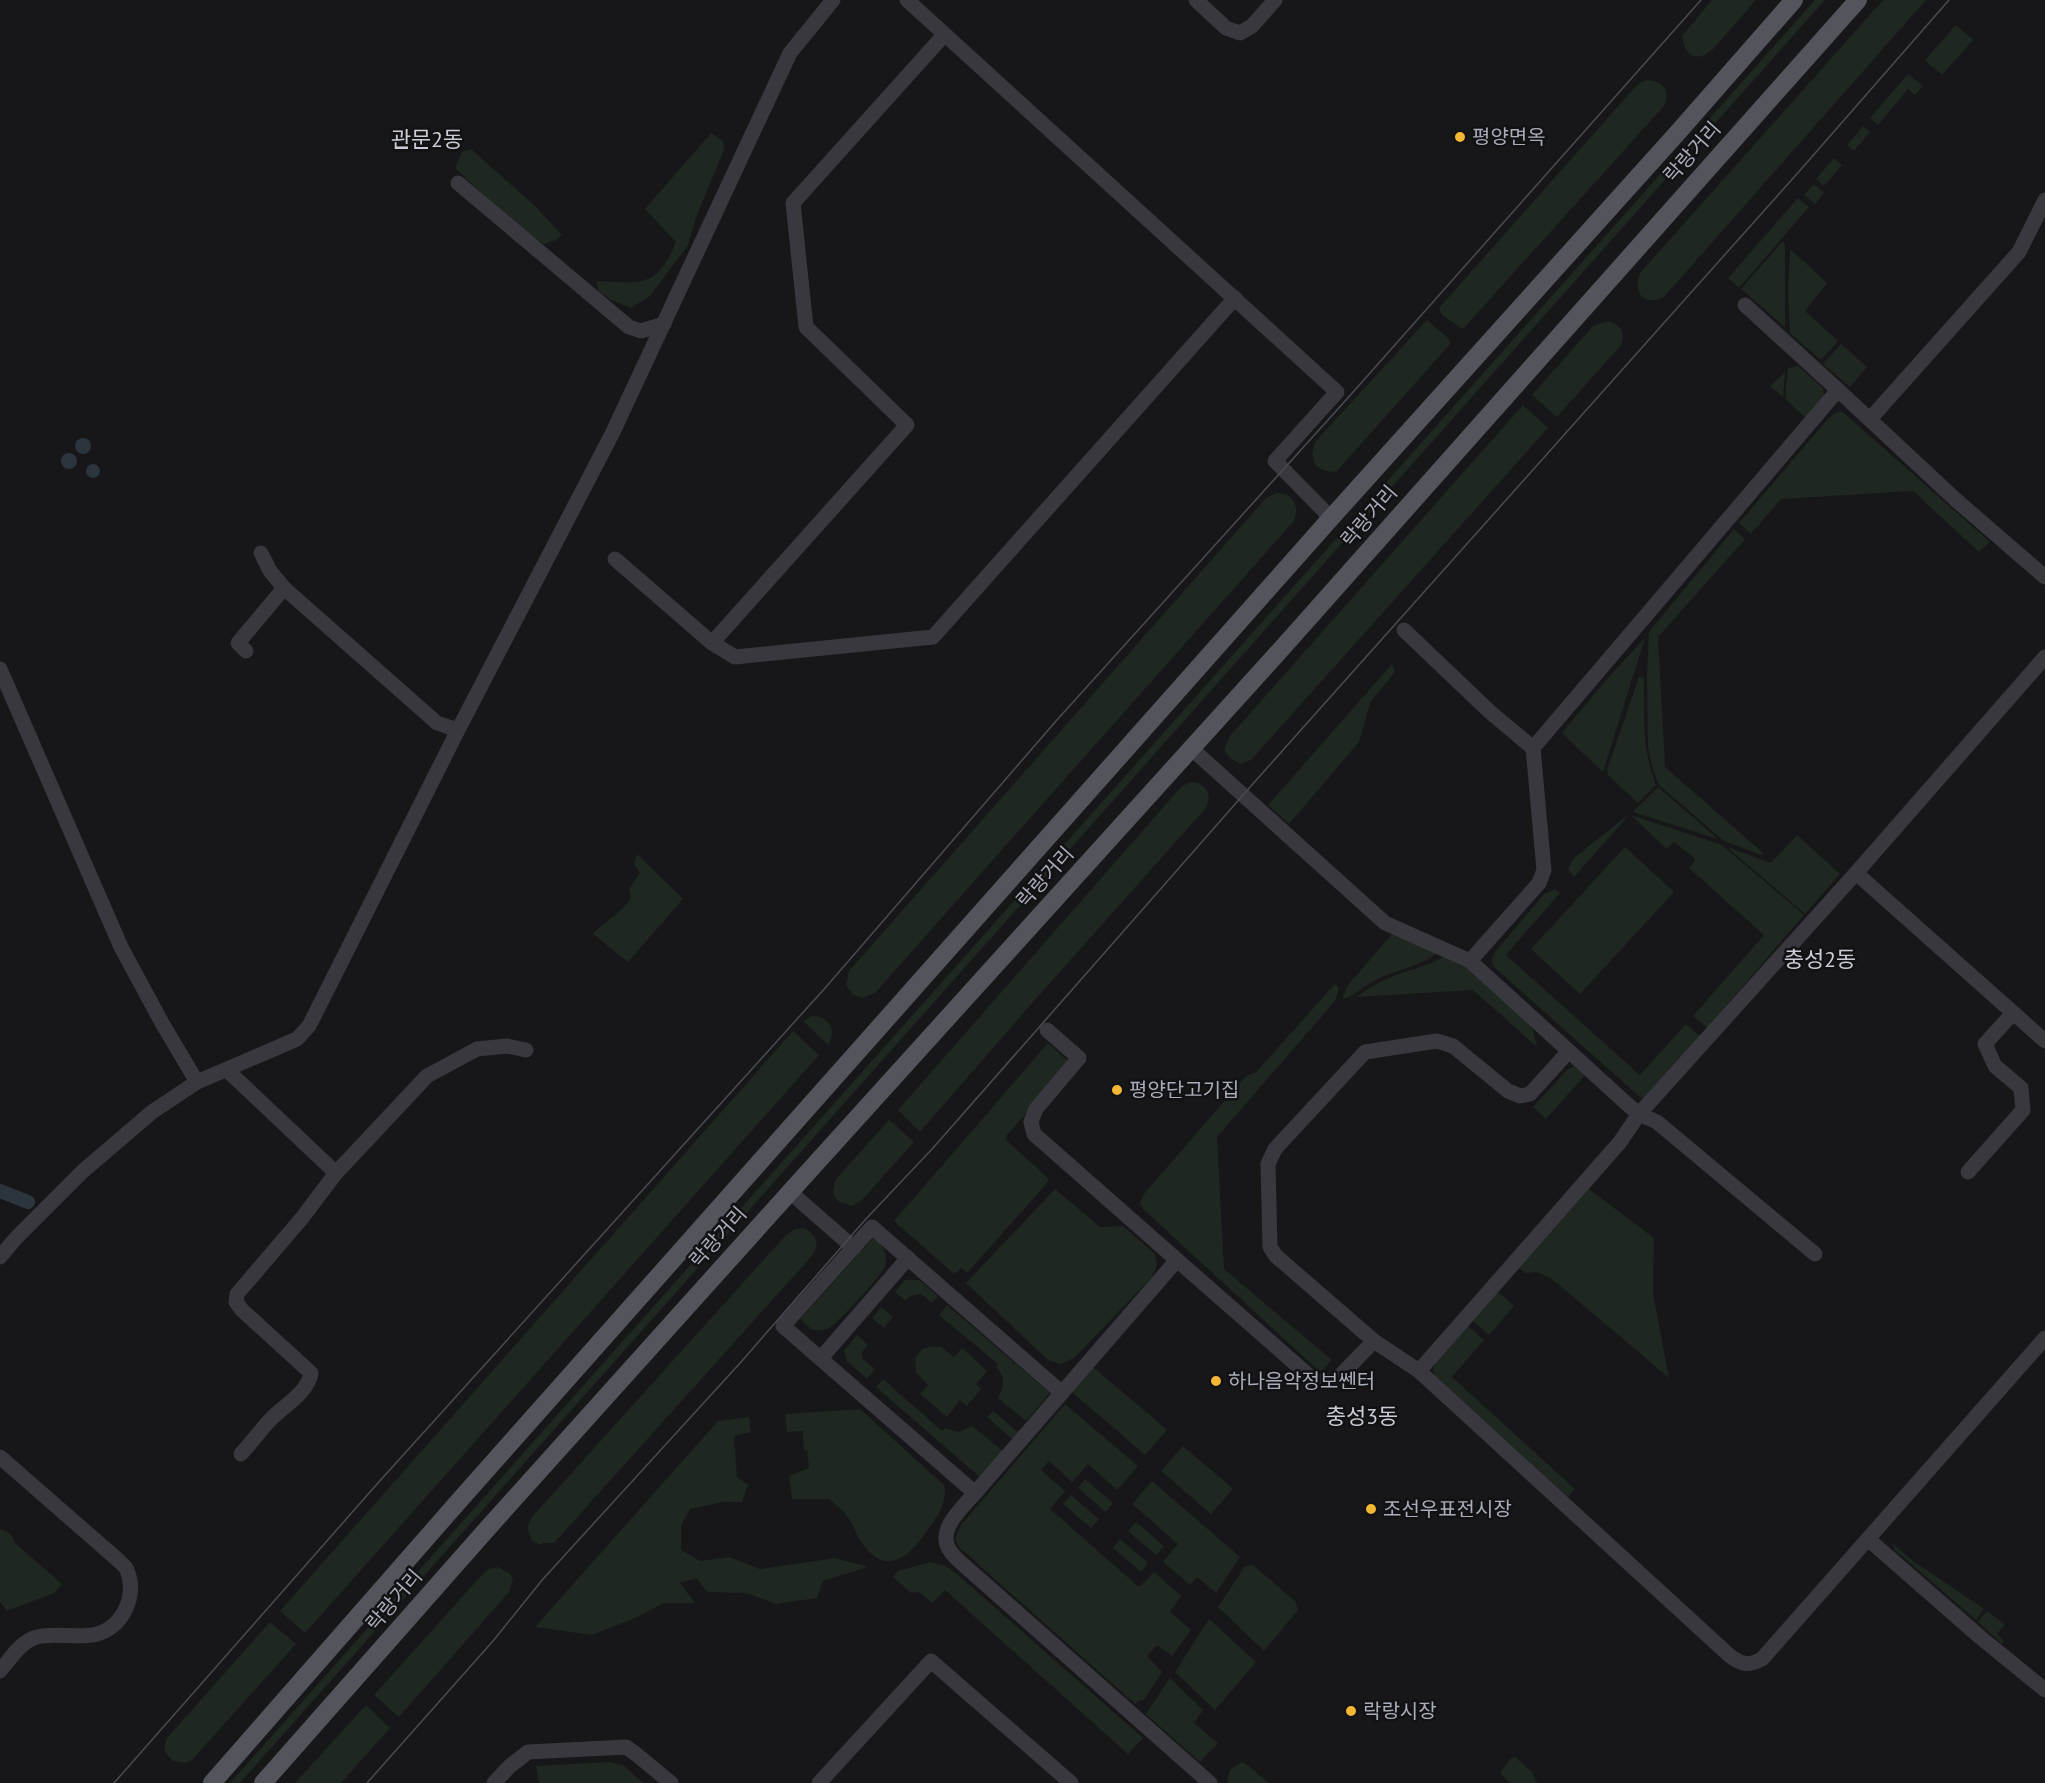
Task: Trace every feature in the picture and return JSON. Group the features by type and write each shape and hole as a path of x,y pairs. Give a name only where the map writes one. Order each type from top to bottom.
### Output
{"main road":[{"name":"락랑거리","path":"212,1783 1331,518 1794,0"},
{"name":"락랑거리","path":"263,1783 487,1529 1192,749 1858,0"}],"street":[{"path":"0,1257 16,1238 83,1172 152,1112 197,1082 297,1039 309,1026 458,730 612,434 790,53 833,0"},
{"path":"907,0 1337,392 1275,461 1331,518"},
{"path":"1196,0 1226,28 1240,33 1252,26 1275,0"},
{"path":"712,643 908,425 806,327 794,203 944,35"},
{"path":"458,183 629,327 641,331 664,324"},
{"path":"1870,419 2019,252 2045,200"},
{"path":"615,560 712,643 735,657 933,637 1235,298"},
{"path":"1746,305 1956,500 2045,577"},
{"path":"1533,748 1839,390"},
{"path":"261,553 270,571 284,588 437,723 458,730"},
{"path":"246,651 238,643 284,588"},
{"path":"1404,630 1490,712 1533,748 1544,870 1539,882 1470,961"},
{"path":"1419,1371 1620,1142 1639,1114 1856,873 2045,657"},
{"path":"0,669 121,947 197,1082"},
{"path":"1192,749 1386,923 1470,961 1639,1114 1657,1122 1815,1254"},
{"path":"1856,873 2045,1041"},
{"path":"1968,1172 2022,1110 2021,1088 1995,1066 1984,1044 2013,1013"},
{"path":"1047,1030 1079,1058 1036,1109 1031,1122 1034,1134 1315,1381 1335,1382 1374,1341"},
{"path":"1569,1051 1530,1094 1520,1096 1508,1091 1453,1046 1437,1041 1365,1052 1275,1149 1268,1164 1270,1247 1276,1256 1374,1341 1419,1371 1740,1663 1750,1665 1762,1659 2045,1338"},
{"path":"242,1454 267,1423 295,1398 310,1380 311,1374 242,1310 236,1302 237,1293 303,1218 336,1173 427,1076 477,1049 507,1046 526,1050"},
{"path":"226,1070 336,1173"},
{"path":"790,1192 854,1248"},
{"path":"975,1493 783,1326 872,1227 1062,1393"},
{"path":"820,1358 908,1258"},
{"path":"1177,1260 954,1517 946,1532 948,1548 958,1560 1210,1783"},
{"path":"0,1457 127,1569 130,1599 126,1610 114,1624 98,1634 36,1637 23,1645 0,1671"},
{"path":"1868,1539 1980,1637 2045,1690"},
{"path":"819,1783 931,1661 1071,1783"},
{"path":"494,1783 528,1752 626,1748 671,1783"}],"shaded area":[{"path":"1712,0 1756,0 1714,48 1703,56 1693,56 1686,49 1682,36"},
{"path":"1815,0 1825,0 240,1783 230,1783"},
{"path":"1883,0 1926,0 1664,297 1651,300 1642,296 1638,287 1640,273"},
{"path":"1956,25 1973,40 1942,75 1925,60"},
{"path":"1908,74 1923,86 1915,95 1908,89 1878,125 1870,118"},
{"path":"1652,80 1664,87 1666,100 1664,106 1463,329 1442,315 1439,308 1638,84"},
{"path":"1863,126 1870,132 1854,151 1847,145"},
{"path":"711,133 723,141 724,150 697,215 688,245 650,296 631,308 611,300 598,291 597,281 637,282 646,280 662,268 669,257 676,242 645,209"},
{"path":"471,149 534,205 562,235 544,244 524,232 455,168 462,152"},
{"path":"1834,158 1842,165 1824,186 1816,179"},
{"path":"1814,184 1824,193 1815,204 1804,195"},
{"path":"1798,198 1809,207 1739,288 1728,278"},
{"path":"1783,241 1785,246 1785,327 1741,289"},
{"path":"1790,249 1827,283 1805,311 1838,341 1821,360 1790,333 1788,289"},
{"path":"1427,320 1451,343 1336,472 1323,470 1315,464 1313,459 1313,448 1316,441"},
{"path":"1608,321 1616,325 1623,333 1621,345 1557,417 1532,395 1593,326"},
{"path":"1841,344 1867,367 1850,387 1823,364"},
{"path":"1798,366 1823,388 1824,396 1806,418 1785,399 1788,368"},
{"path":"1785,372 1783,397 1770,386"},
{"path":"1523,405 1548,428 1251,760 1240,764 1230,758 1224,750 1230,736"},
{"path":"1840,411 1990,542 1979,552 1913,491 1781,499 1751,534 1739,523 1827,420"},
{"path":"80,438 86,438 91,446 89,452 80,454 75,449 75,443"},
{"path":"69,453 77,461 69,469 61,461"},
{"path":"90,464 96,464 100,471 96,478 90,478 86,474 86,468"},
{"path":"1276,493 1287,495 1294,502 1296,511 1293,522 875,993 862,998 852,994 846,985 849,971 1266,498"},
{"path":"1734,529 1745,539 1658,637 1665,767 1763,853 1761,855 1724,841 1659,785 1652,767 1648,746 1649,632"},
{"path":"1645,638 1603,772 1562,733"},
{"path":"1392,664 1395,672 1371,701 1359,742 1289,824 1268,805"},
{"path":"1639,677 1644,678 1646,746 1656,785 1638,803 1608,775 1607,770"},
{"path":"1190,782 1200,784 1207,791 1209,799 1205,809 920,1132 898,1110 1181,787"},
{"path":"1659,788 1718,839 1633,812"},
{"path":"1628,815 1574,877 1568,869 1574,858"},
{"path":"1631,815 1722,845 1804,915 1707,1028 1693,1016 1764,935 1689,868 1695,861 1693,857 1674,842 1667,849"},
{"path":"1797,835 1840,874 1805,914 1727,847 1771,863"},
{"path":"1625,847 1674,892 1580,994 1531,949"},
{"path":"637,854 683,899 628,962 593,934 631,898 629,889 640,873 634,864"},
{"path":"1555,889 1560,893 1506,955 1640,1075 1686,1024 1700,1036 1645,1098 1640,1097 1493,964 1492,959 1495,952 1544,894"},
{"path":"1393,933 1437,953 1420,963 1375,980 1342,999 1348,985"},
{"path":"1443,957 1467,968 1532,1026 1537,1047 1473,990 1356,997 1385,980"},
{"path":"1335,984 1339,989 1335,1001 1217,1137 1224,1269 1332,1360 1323,1370 1319,1371 1143,1209 1140,1203 1143,1195 1246,1076 1256,1072"},
{"path":"812,1016 827,1021 830,1025 832,1035 828,1045 803,1021"},
{"path":"793,1031 819,1055 305,1633 280,1611"},
{"path":"1048,1043 1070,1063 1007,1135 1006,1140 1047,1177 1048,1182 967,1273 961,1268 953,1273 894,1221"},
{"path":"1575,1066 1585,1075 1546,1119 1533,1107 1568,1069"},
{"path":"889,1120 914,1142 862,1200 852,1206 839,1202 834,1194 836,1179"},
{"path":"1055,1189 1100,1227 1123,1226 1155,1254 1157,1265 1152,1277 1074,1358 1061,1364 1048,1360 966,1283"},
{"path":"1589,1189 1654,1238 1653,1293 1669,1378 1551,1278 1536,1272 1525,1273 1519,1268"},
{"path":"804,1228 812,1233 817,1244 811,1257 554,1543 540,1545 532,1541 527,1528 532,1517 786,1235 795,1229"},
{"path":"874,1237 885,1254 886,1262 882,1271 834,1325 822,1330 811,1329 800,1319"},
{"path":"905,1280 919,1280 938,1296 932,1303 921,1294 910,1296 905,1301 895,1292"},
{"path":"1498,1292 1514,1306 1489,1335 1473,1321"},
{"path":"947,1305 1050,1393 1026,1421 998,1398 1003,1382 996,1367 998,1364 939,1315"},
{"path":"881,1307 893,1317 884,1328 872,1318"},
{"path":"1468,1326 1484,1340 1452,1377 1575,1489 1568,1497 1434,1375 1433,1368 1436,1363"},
{"path":"857,1335 868,1345 862,1352 863,1359 875,1369 867,1379 847,1361 844,1351"},
{"path":"931,1346 941,1347 954,1357 962,1348 987,1371 976,1384 981,1389 967,1406 960,1400 947,1417 920,1394 928,1385 916,1372 915,1358 922,1349"},
{"path":"1093,1367 1167,1430 1145,1455 1072,1392"},
{"path":"883,1379 942,1431 945,1428 959,1432 972,1426 1004,1452 981,1478 876,1387"},
{"path":"1065,1404 1138,1466 1117,1490 1088,1464 1072,1482 1049,1461 1041,1470 1065,1491 1050,1509 1139,1587 1154,1572 1181,1596 1170,1612 1191,1630 1172,1656 1157,1645 1147,1656 1162,1672 1144,1700 1135,1704 959,1547 955,1539 961,1525"},
{"path":"860,1409 944,1485 943,1504 931,1526 907,1554 891,1561 874,1556 865,1547 844,1513 829,1499 792,1499 789,1476 809,1468 807,1451 804,1450 803,1431 787,1432 785,1414"},
{"path":"993,1411 1018,1432 1012,1439 987,1417"},
{"path":"749,1417 751,1432 734,1436 737,1477 748,1485 742,1502 723,1502 690,1509 681,1526 681,1550 700,1561 729,1557 760,1569 835,1558 868,1567 823,1581 817,1598 776,1604 747,1593 707,1592 696,1578 680,1583 695,1603 664,1603 635,1618 592,1635 535,1627 718,1421"},
{"path":"1183,1446 1233,1489 1211,1514 1161,1471"},
{"path":"1085,1479 1113,1503 1106,1512 1078,1488"},
{"path":"1152,1481 1240,1557 1216,1593 1197,1577 1190,1585 1163,1562 1178,1544 1132,1504"},
{"path":"1071,1495 1099,1519 1091,1528 1063,1504"},
{"path":"1136,1522 1164,1546 1156,1555 1128,1531"},
{"path":"0,1529 10,1533 16,1544 62,1584 54,1593 7,1611 0,1602"},
{"path":"1120,1539 1148,1563 1141,1572 1113,1548"},
{"path":"1893,1544 1913,1561 1984,1609 1976,1620 1894,1549"},
{"path":"930,1562 946,1566 958,1575 1143,1738 1128,1754 945,1590 932,1603 919,1592 911,1593 893,1577 898,1571"},
{"path":"1253,1565 1295,1601 1298,1610 1264,1651 1218,1607 1245,1566"},
{"path":"498,1567 510,1574 513,1580 509,1592 399,1717 374,1695 479,1578 489,1569"},
{"path":"1987,1611 2005,1624 1997,1634 2004,1641 2002,1644 1978,1622"},
{"path":"1209,1619 1256,1662 1215,1710 1175,1672"},
{"path":"270,1622 296,1644 192,1760 185,1763 173,1761 165,1752 167,1738"},
{"path":"1170,1678 1203,1710 1194,1723 1218,1743 1200,1762 1146,1714"},
{"path":"366,1705 390,1728 341,1783 295,1783"},
{"path":"1515,1757 1532,1772 1537,1783 1510,1783 1500,1773 1511,1758"},
{"path":"609,1762 623,1765 643,1783 539,1783 536,1766"},
{"path":"1242,1762 1269,1783 1228,1783 1230,1770"}],"waterway":[{"path":"0,1191 28,1202"}],"tram line":[{"path":"114,1783 377,1484 826,987 1056,721 1346,400 1701,0"},
{"path":"367,1783 493,1641 543,1579 741,1362 865,1220 933,1148 1949,0"}],"place":[{"name":"평양면옥","path":"1460,137"},
{"name":"평양단고기집","path":"1117,1090"},
{"name":"하나음악정보쎈터","path":"1216,1381"},
{"name":"조선우표전시장","path":"1371,1509"},
{"name":"락랑시장","path":"1351,1711"}],"district":[{"name":"관문2동","path":"427,139"},
{"name":"충성2동","path":"1820,959"},
{"name":"충성3동","path":"1362,1416"}]}
